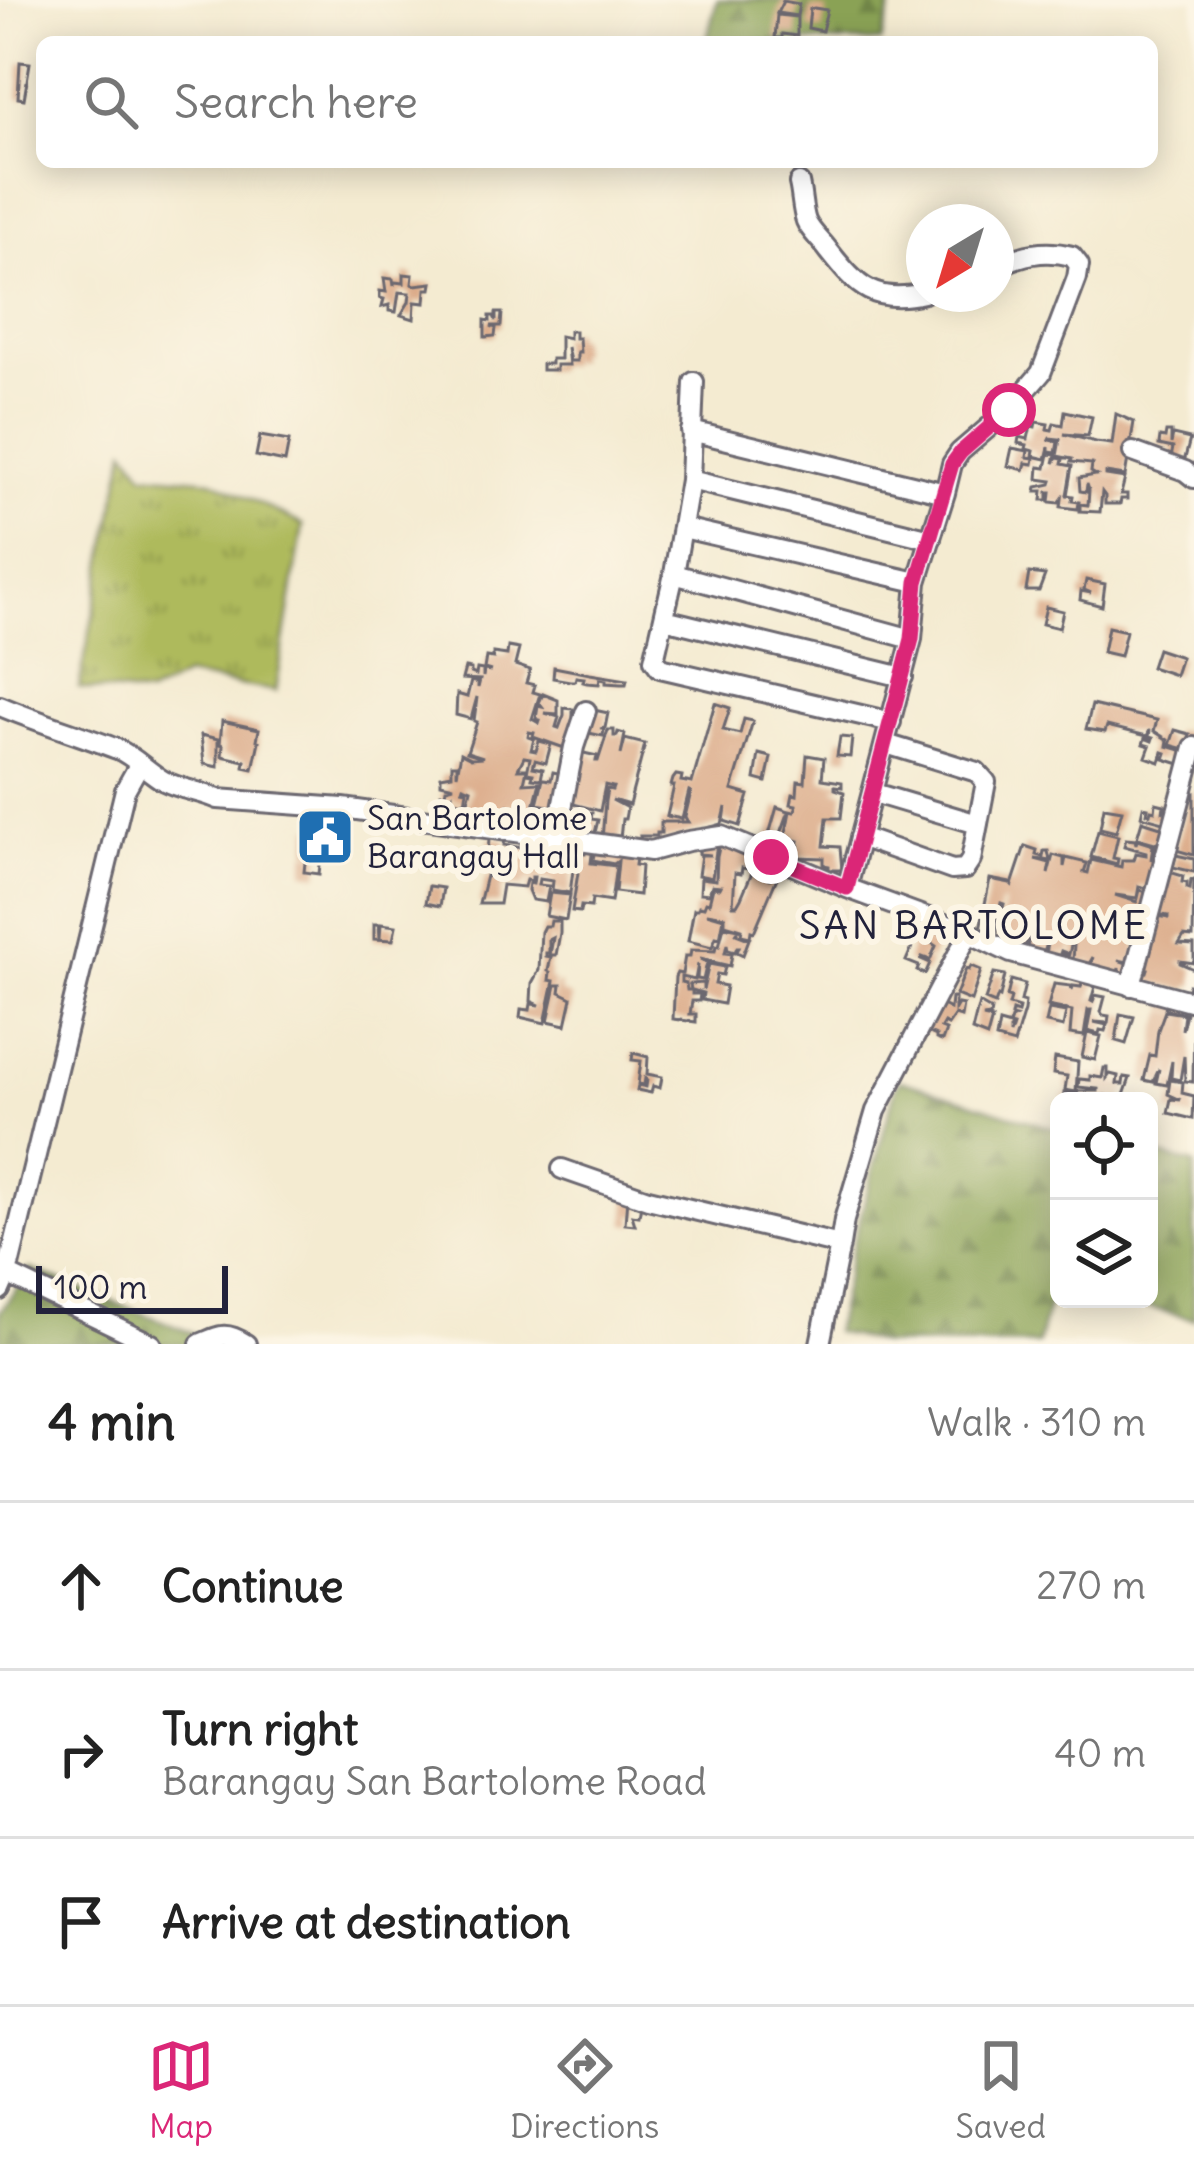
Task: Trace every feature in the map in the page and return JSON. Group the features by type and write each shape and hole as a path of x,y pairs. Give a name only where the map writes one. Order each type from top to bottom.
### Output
{"street":[{"path":"800,183 807,223 862,287 882,297 906,297"},
{"path":"847,888 912,639 917,582 952,464 1041,373 1077,278 1079,265 1072,256 1048,250 1014,258"},
{"path":"694,382 690,480 654,660 660,668 891,722"},
{"path":"691,431 945,493"},
{"path":"1132,452 1194,478"},
{"path":"690,480 931,538"},
{"path":"683,528 917,582"},
{"path":"674,574 912,639"},
{"path":"664,619 903,676"},
{"path":"0,706 124,752 181,789 218,799 343,808 651,851 722,836 1011,953 1194,1002"},
{"path":"556,838 586,711"},
{"path":"860,837 952,870 965,868 971,860 986,782 977,772 886,744"},
{"path":"1131,986 1194,747"},
{"path":"139,765 125,790 3,1282 152,1344"},
{"path":"874,793 978,824"},
{"path":"820,1344 844,1220 876,1112 969,933"},
{"path":"562,1169 648,1199 840,1245"},
{"path":"200,1344 219,1335 246,1344"}],"green space":[{"path":"717,0 893,0 883,36 708,36"},
{"path":"126,449 144,474 212,480 303,525 276,691 185,676 148,695 79,688"},
{"path":"900,1080 1050,1127 1050,1300 1038,1344 884,1344 834,1332"},
{"path":"1158,1155 1194,1164 1194,1319 1151,1308 1158,1308"},
{"path":"30,1269 220,1344 0,1344 0,1312"}],"building":[{"path":"783,1 799,4 797,16 777,13"},
{"path":"814,8 827,10 822,31 808,28"},
{"path":"777,15 797,17 797,36 775,36"},
{"path":"20,62 30,63 24,99 18,98"},
{"path":"404,274 413,275 415,285 432,283 426,289 425,303 415,302 414,319 401,315 410,293 399,292 396,312 389,311 389,305 382,307 384,299 380,298 380,291 386,292 384,278 393,279 394,286 394,282 404,283"},
{"path":"496,313 502,313 501,326 491,326 496,328 495,336 485,337 485,320 494,316 496,321"},
{"path":"569,331 579,338 577,361 570,361 567,347 569,365 542,370 542,364 560,359 560,336 569,338"},
{"path":"1065,411 1092,417 1088,436 1064,434 1096,442 1112,444 1116,414 1134,422 1125,476 1106,473 1125,478 1121,494 1127,494 1127,499 1120,504 1105,504 1102,492 1100,512 1080,511 1080,504 1088,505 1089,490 1087,484 1086,492 1080,491 1079,478 1096,475 1091,472 1092,464 1057,456 1060,439 1050,438 1058,442 1056,453 1049,452 1049,447 1046,459 1033,456 1034,451 1018,443 1019,437 1028,439 1036,422 1052,430 1054,423 1063,425"},
{"path":"1166,432 1171,432 1171,444 1173,435 1190,439 1184,462 1171,458 1173,448 1159,445"},
{"path":"260,436 289,441 285,462 256,456"},
{"path":"1012,448 1028,451 1033,464 1026,463 1024,470 1008,466"},
{"path":"1049,454 1056,455 1054,463 1063,459 1062,464 1072,466 1067,495 1079,502 1078,509 1061,507 1062,499 1050,502 1051,492 1048,500 1042,500 1043,491 1036,491 1051,484 1038,479 1039,467 1046,468"},
{"path":"1029,573 1045,575 1039,591 1026,591"},
{"path":"1086,580 1105,584 1102,606 1080,600 1081,591 1091,593 1084,590"},
{"path":"1046,607 1063,611 1059,628 1042,624"},
{"path":"1108,627 1126,631 1120,656 1103,652"},
{"path":"508,647 519,649 515,665 530,670 526,683 535,685 533,692 540,694 532,719 539,723 543,694 558,700 558,714 545,713 559,717 556,727 564,708 573,709 573,716 579,718 570,750 529,732 528,737 534,739 531,750 536,751 539,741 551,744 546,763 535,760 533,767 543,769 541,779 527,773 530,758 524,757 518,769 527,769 524,783 540,782 534,806 558,810 555,828 524,823 525,805 522,824 508,822 510,811 520,812 520,807 508,805 504,825 490,824 490,817 489,824 463,821 471,789 463,786 465,802 452,800 452,796 441,799 446,788 454,786 441,783 441,776 452,774 452,764 457,764 457,774 461,753 483,757 467,752 477,722 477,697 471,719 456,715 457,694 467,697 471,681 478,688 480,680 462,679 465,668 476,675 477,669 483,670 483,677 484,670 491,671 484,669 486,657 507,655"},
{"path":"1157,649 1181,657 1175,675 1151,667"},
{"path":"554,667 627,680 621,684 600,679 599,684 583,682 584,678 553,678"},
{"path":"715,703 730,708 723,730 740,734 744,719 753,721 732,790 749,795 740,826 724,821 726,807 722,824 641,842 640,836 661,833 661,822 688,822 689,791 682,819 667,816 671,786 676,775 692,783"},
{"path":"1092,705 1157,720 1154,731 1168,740 1167,746 1184,751 1180,764 1164,759 1163,752 1160,762 1146,757 1150,746 1143,744 1145,738 1152,741 1150,730 1147,736 1107,726 1105,732 1086,729"},
{"path":"594,710 608,713 605,728 600,729 604,729 603,736 589,733"},
{"path":"222,721 259,729 253,769 244,767 245,761 222,756"},
{"path":"608,730 614,730 614,736 625,734 621,755 625,739 645,744 629,805 612,800 627,808 620,839 602,840 607,789 613,787 605,785 600,811 566,802 575,751 597,756 598,761"},
{"path":"1175,730 1190,734 1185,749 1170,745"},
{"path":"201,735 218,739 218,767 204,764"},
{"path":"840,737 852,738 850,757 837,756"},
{"path":"759,754 771,757 766,782 755,779"},
{"path":"807,755 824,758 822,779 842,782 842,787 835,786 844,792 841,818 827,818 824,846 840,847 842,870 829,870 824,858 797,857 792,847 798,848 799,841 785,838 790,811 796,808 791,804 793,794 797,795 798,781 805,782"},
{"path":"553,772 564,783 560,808 537,804 543,779 551,780"},
{"path":"1194,792 1194,855 1176,850"},
{"path":"1156,803 1164,805 1163,813 1166,806 1174,808 1171,824 1141,816 1143,807 1150,814"},
{"path":"440,804 464,805 463,817 439,811"},
{"path":"777,807 789,811 777,838 782,839 780,845 768,838"},
{"path":"1104,807 1122,810 1116,832 1100,828"},
{"path":"587,812 598,820 594,837 577,833 580,816 586,817"},
{"path":"321,815 326,816 321,853 307,851 310,827 315,828"},
{"path":"1142,821 1167,829 1162,845 1137,838"},
{"path":"1098,831 1118,836 1113,858 1118,859 1117,864 1091,857"},
{"path":"489,838 535,850 545,862 545,852 575,855 570,893 552,890 553,881 539,879 538,885 549,886 546,902 532,900 528,890 532,877 524,887 502,885 499,904 479,904 486,876 502,879 503,873 487,873"},
{"path":"721,839 756,852 754,865 735,873 733,905 741,898 759,856 774,862 769,880 776,863 782,866 750,937 725,924 725,916 707,913 724,918 720,938 716,937 712,947 688,941 694,909 709,903 713,887 721,886 712,885 709,894 700,893 701,878 716,880"},
{"path":"1126,839 1153,845 1151,860 1155,845 1164,847 1151,889 1139,886 1137,898 1115,895 1137,902 1140,890 1150,893 1133,963 1118,960 1133,965 1129,978 1119,975 1119,968 1118,974 1090,967 1093,957 1089,964 1073,960 1074,946 1069,954 1061,951 1068,960 1046,954 1049,937 1044,953 1027,949 1029,937 1024,948 996,937 1001,903 994,933 980,929 990,879 1012,885 1025,846 1043,857 1048,851 1050,861 1035,859 1050,863 1048,874 1053,855 1064,858 1064,867 1066,858 1087,863 1084,872 1088,873 1091,860 1121,867 1122,860 1134,860 1136,853 1146,855 1124,846"},
{"path":"700,842 717,844 712,878 698,875 701,855 711,855 699,854"},
{"path":"586,847 593,847 591,863 616,866 611,902 592,899 591,907 572,911 577,854 585,854"},
{"path":"595,848 610,855 636,857 635,865 641,866 639,895 615,892 618,861 593,860"},
{"path":"306,853 321,855 319,874 304,872"},
{"path":"1176,855 1194,859 1194,872 1173,867"},
{"path":"1166,871 1183,876 1182,882 1190,889 1194,880 1193,937 1184,936 1179,944 1194,945 1194,963 1180,961 1194,969 1194,986 1189,985 1188,990 1140,980 1142,971 1148,969 1142,968 1158,916 1168,918 1157,914"},
{"path":"429,886 443,888 440,906 426,903"},
{"path":"550,893 570,895 566,920 546,916"},
{"path":"551,921 560,921 560,933 556,955 550,955 553,938 546,953 551,957 549,980 554,981 545,1023 520,1017 521,1009 540,1005 531,1001 532,983 539,970 541,932"},
{"path":"374,924 379,924 380,938 381,924 396,926 393,940 374,939"},
{"path":"724,926 739,929 736,934 749,939 743,955 737,952 739,947 735,952 728,950 727,944 725,953 732,954 730,966 700,959 707,962 703,980 697,979 698,964 695,980 681,977 687,990 690,984 703,983 703,990 709,964 725,967 715,984 726,986 723,1004 702,1000 703,993 692,990 700,994 699,1001 692,1001 690,1014 696,1014 696,1022 673,1019 675,977 682,974 685,956 691,950 715,951"},
{"path":"916,938 936,946 930,960 921,959 930,963 925,974 906,961"},
{"path":"971,966 981,970 971,1001 956,995"},
{"path":"994,973 1005,975 995,1004 985,1000"},
{"path":"1011,980 1025,984 1024,1011 1014,1044 996,1039 999,1023 1010,1026 1010,1035 1012,1011 1018,1013 1019,1008 1009,1005 1011,998 1007,997"},
{"path":"1083,980 1096,983 1091,1001 1095,995 1105,997 1101,1012 1109,1016 1108,1023 1094,1022 1107,1025 1099,1034 1087,1031 1091,1010 1084,1036 1070,1034 1072,1011 1048,1006 1054,984 1072,990 1081,987"},
{"path":"556,985 572,998 566,1025 548,1021"},
{"path":"951,998 955,998 955,1009 963,1005 961,1017 955,1015 948,1025 944,1023 942,1041 925,1031 938,1003 950,1009"},
{"path":"979,1003 991,1010 990,1016 983,1017 992,1019 987,1037 972,1031"},
{"path":"1166,1003 1194,1010 1193,1082 1185,1081 1184,1056 1180,1080 1171,1078 1172,1061 1167,1085 1156,1083 1159,1069 1153,1082 1144,1080 1165,1011 1184,1014 1182,1030 1186,1013 1165,1009"},
{"path":"1049,1009 1066,1012 1063,1027 1046,1023"},
{"path":"1120,1014 1134,1017 1126,1044 1116,1041"},
{"path":"1087,1033 1101,1036 1095,1060 1082,1057"},
{"path":"633,1053 648,1057 647,1074 662,1077 660,1088 653,1086 651,1093 637,1090 638,1085 646,1087 647,1079 644,1085 638,1084 641,1061 632,1060"},
{"path":"1055,1058 1078,1062 1076,1092 1065,1090 1067,1076 1053,1074"},
{"path":"1107,1068 1107,1078 1118,1076 1117,1084 1130,1078 1125,1092 1078,1092 1098,1091 1078,1087 1079,1079 1102,1078"},
{"path":"1170,1080 1183,1082 1182,1093 1194,1096 1193,1119 1168,1113 1171,1099 1181,1100 1168,1094"},
{"path":"627,1197 642,1199 639,1216 632,1215 635,1225 625,1224"}],"place":[{"name":"San Bartolome Barangay Hall","path":"325,837"}],"district":[{"name":"SAN BARTOLOME","path":"974,925"}],"route":[{"path":"771,857 847,888 912,639 917,582 952,464 1009,410"}]}
